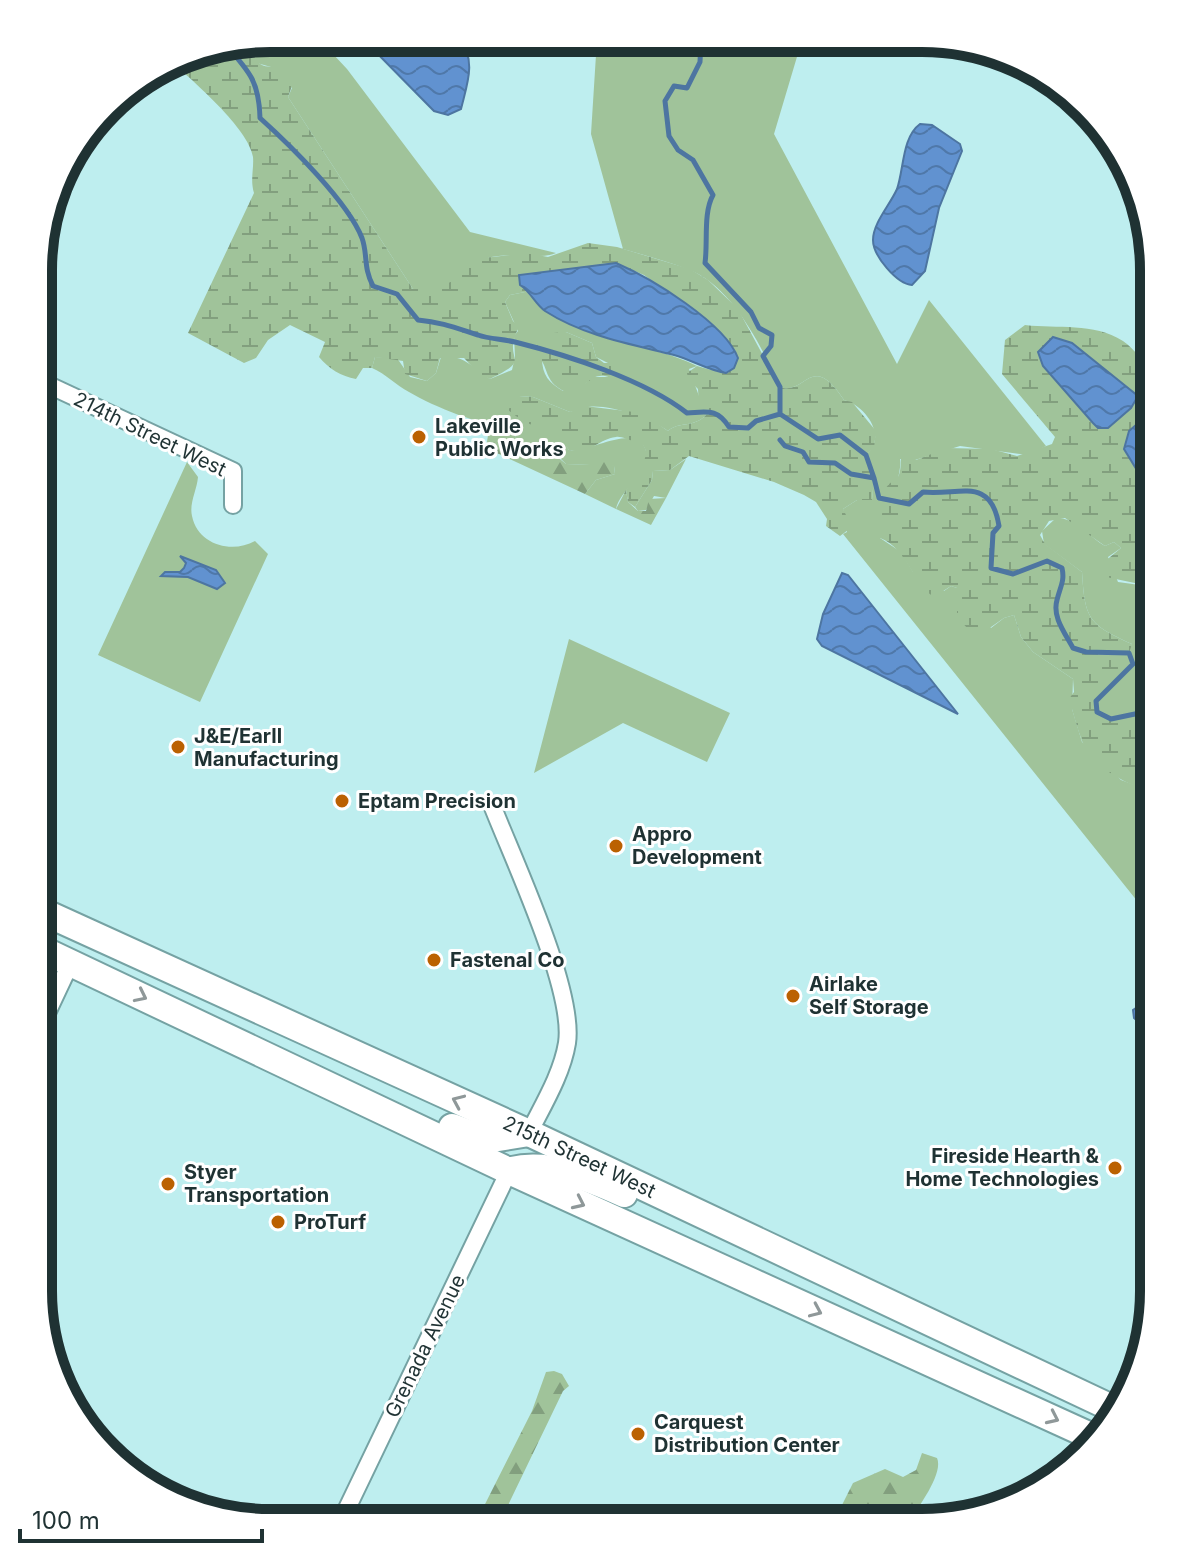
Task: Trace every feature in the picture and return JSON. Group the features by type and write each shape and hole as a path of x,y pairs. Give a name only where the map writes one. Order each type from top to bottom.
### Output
{"main road":[{"name":"215th Street West","path":"52,916 529,1133 1107,1406"},
{"path":"52,954 509,1171 1087,1434"},
{"path":"269,1057 368,1090 486,1140 529,1133"},
{"path":"509,1171 525,1167 557,1170 616,1191 699,1227 739,1231"}],"street":[{"name":"214th Street West","path":"52,387 233,471 233,505"},
{"path":"492,805 548,950 568,1016 567,1046 561,1065 529,1133"},
{"path":"52,1002 71,962"},
{"name":"Grenada Avenue","path":"347,1509 509,1171"}],"green space":[{"path":"331,52 470,232 556,253 488,258 446,286 436,284 413,289 288,97 292,88 271,67 257,63 253,55"},
{"path":"596,52 798,52 774,134 897,364 929,300 1046,446 1028,455 960,446 915,460 900,459 896,485 880,538 901,552 913,572 944,591 951,586 957,588 991,628 1014,615 1021,637 1033,652 1073,679 1072,709 1082,742 1121,780 1140,787 1140,905 843,534 847,532 843,509 857,500 872,500 874,478 866,455 875,440 872,423 824,378 816,376 796,386 780,387 754,336 718,288 687,269 623,249 591,134"},
{"path":"254,53 261,64 296,75 288,97 413,289 419,282 452,281 466,260 527,253 548,257 588,243 617,247 690,269 708,280 738,309 780,387 796,386 816,376 824,378 844,400 852,402 876,431 874,448 866,455 874,478 872,500 857,500 843,509 852,527 840,536 826,526 827,519 816,502 804,495 774,482 689,456 670,470 653,471 652,480 635,507 628,502 626,490 643,463 645,450 642,444 618,437 584,450 569,450 557,434 524,422 508,410 519,396 533,397 570,412 585,406 642,413 668,431 697,422 706,415 699,408 698,389 688,379 687,373 697,366 711,370 698,315 644,275 616,263 520,275 530,291 510,295 505,302 519,327 514,338 514,362 490,379 479,374 464,358 440,358 436,373 427,381 405,374 403,361 375,357 372,368 363,368 356,379 351,378 340,374 319,357 325,342 290,325 268,340 256,358 244,363 188,333 254,193 253,157 249,146 242,133 182,71 213,59"},
{"path":"530,291 546,308 585,331 654,350 697,366 689,369 706,415 697,422 668,431 641,417 618,410 588,407 570,412 533,397 519,396 561,437 569,450 622,438 639,441 645,448 645,464 616,509 585,494 596,480 615,474 614,466 566,464 554,452 535,460 535,448 520,444 510,428 473,420 419,398 372,368 375,357 397,358 410,377 427,381 436,373 441,357 455,357 467,362 490,379 512,370 514,336 518,331 505,302 510,295","holes":["566,332 592,343 596,357 608,363 610,377 590,377 586,383 563,391 550,382 543,369 542,358"]},
{"path":"1025,325 1100,331 1123,341 1140,357 1140,433 1132,463 1140,476 1140,584 1106,577 1104,562 1121,548 1114,542 1105,546 1065,518 1049,521 1040,535 1045,544 1082,572 1085,600 1092,618 1106,631 1132,644 1129,653 1133,664 1096,701 1097,712 1111,719 1140,713 1140,787 1112,774 1087,751 1069,699 1074,692 1073,679 1033,652 1021,637 1014,615 981,634 968,629 957,617 957,588 951,586 934,597 926,591 897,550 880,538 878,521 890,499 883,493 898,476 901,455 907,453 916,460 947,448 991,449 1017,456 1052,444 1055,437 1002,374 1005,340","holes":["1043,366 1131,408 1108,428 1099,428"]},
{"path":"566,332 592,343 596,357 604,363 624,363 624,376 617,381 597,377 571,394 561,390 550,380 534,351 541,334"},
{"path":"510,428 520,444 535,448 535,459 550,451 566,464 593,465 598,459 614,466 615,474 596,480 585,494 486,448 489,429"},
{"path":"686,459 666,498 654,496 646,510 638,511 635,507 652,480 653,471 670,470"},
{"path":"187,462 198,477 191,511 201,534 227,546 236,547 255,541 268,554 200,702 98,655"},
{"path":"626,490 628,502 638,511 646,511 649,499 666,498 651,525 616,509"},
{"path":"1056,518 1063,519 1076,524 1105,546 1114,542 1121,548 1108,557 1118,582 1140,585 1140,713 1111,719 1097,712 1096,701 1132,644 1106,631 1092,618 1085,600 1082,572 1044,544 1042,531"},
{"path":"569,639 730,713 707,762 623,723 534,773"},
{"path":"546,1372 562,1374 569,1386 563,1391 506,1509 483,1509 532,1411"},
{"path":"922,1453 937,1458 937,1473 918,1509 840,1509 853,1483 885,1469 903,1477 916,1470"}],"water":[{"path":"376,52 466,52 468,81 461,109 448,115 434,111"},
{"path":"920,124 932,125 960,144 962,151 939,208 925,271 912,285 900,280 887,268 877,254 873,240 879,221 897,189 910,137"},
{"path":"616,263 667,290 718,330 738,358 734,368 726,373 719,372 674,355 575,327 545,311 520,285 519,275"},
{"path":"1053,337 1072,343 1138,396 1131,408 1108,428 1098,428 1043,366 1038,352"},
{"path":"1140,421 1140,475 1124,449 1129,431"},
{"path":"180,556 216,570 225,583 217,589 188,577 161,576 165,572 180,572 184,568 186,563"},
{"path":"842,573 848,575 958,714 822,646 817,639 823,614"},
{"path":"1140,1005 1140,1023 1134,1018 1133,1010"}],"waterway":[{"path":"700,52 700,62 687,88 674,86 665,101 669,136 678,150 693,160 713,195 707,219 705,263 751,312 759,328 772,335 771,346 763,356 780,387 780,414"},
{"path":"234,55 252,78 258,95 260,118 317,175 355,224 362,238 373,286 397,294 418,320 581,361 628,379 687,413 716,414 729,427 748,428 756,421 780,414"},
{"path":"780,414 818,439 840,435 866,455 874,478"},
{"path":"780,440 785,446 803,452 809,462 835,463 851,474 874,478 879,498 909,504 923,492 972,491 989,500 999,526 993,533 991,568 1013,574 1047,561 1062,568 1063,580 1056,613 1073,648 1086,652 1129,653 1133,664 1096,701 1097,712 1111,719 1140,713"}],"place":[{"name":"Lakeville Public Works","path":"419,437"},
{"name":"J&E/Earll Manufacturing","path":"178,747"},
{"name":"Eptam Precision","path":"342,801"},
{"name":"Appro Development","path":"616,846"},
{"name":"Fastenal Co","path":"434,960"},
{"name":"Airlake Self Storage","path":"793,996"},
{"name":"Fireside Hearth & Home Technologies","path":"1115,1168"},
{"name":"Styer Transportation","path":"168,1184"},
{"name":"ProTurf","path":"278,1222"},
{"name":"Carquest Distribution Center","path":"638,1434"}]}
